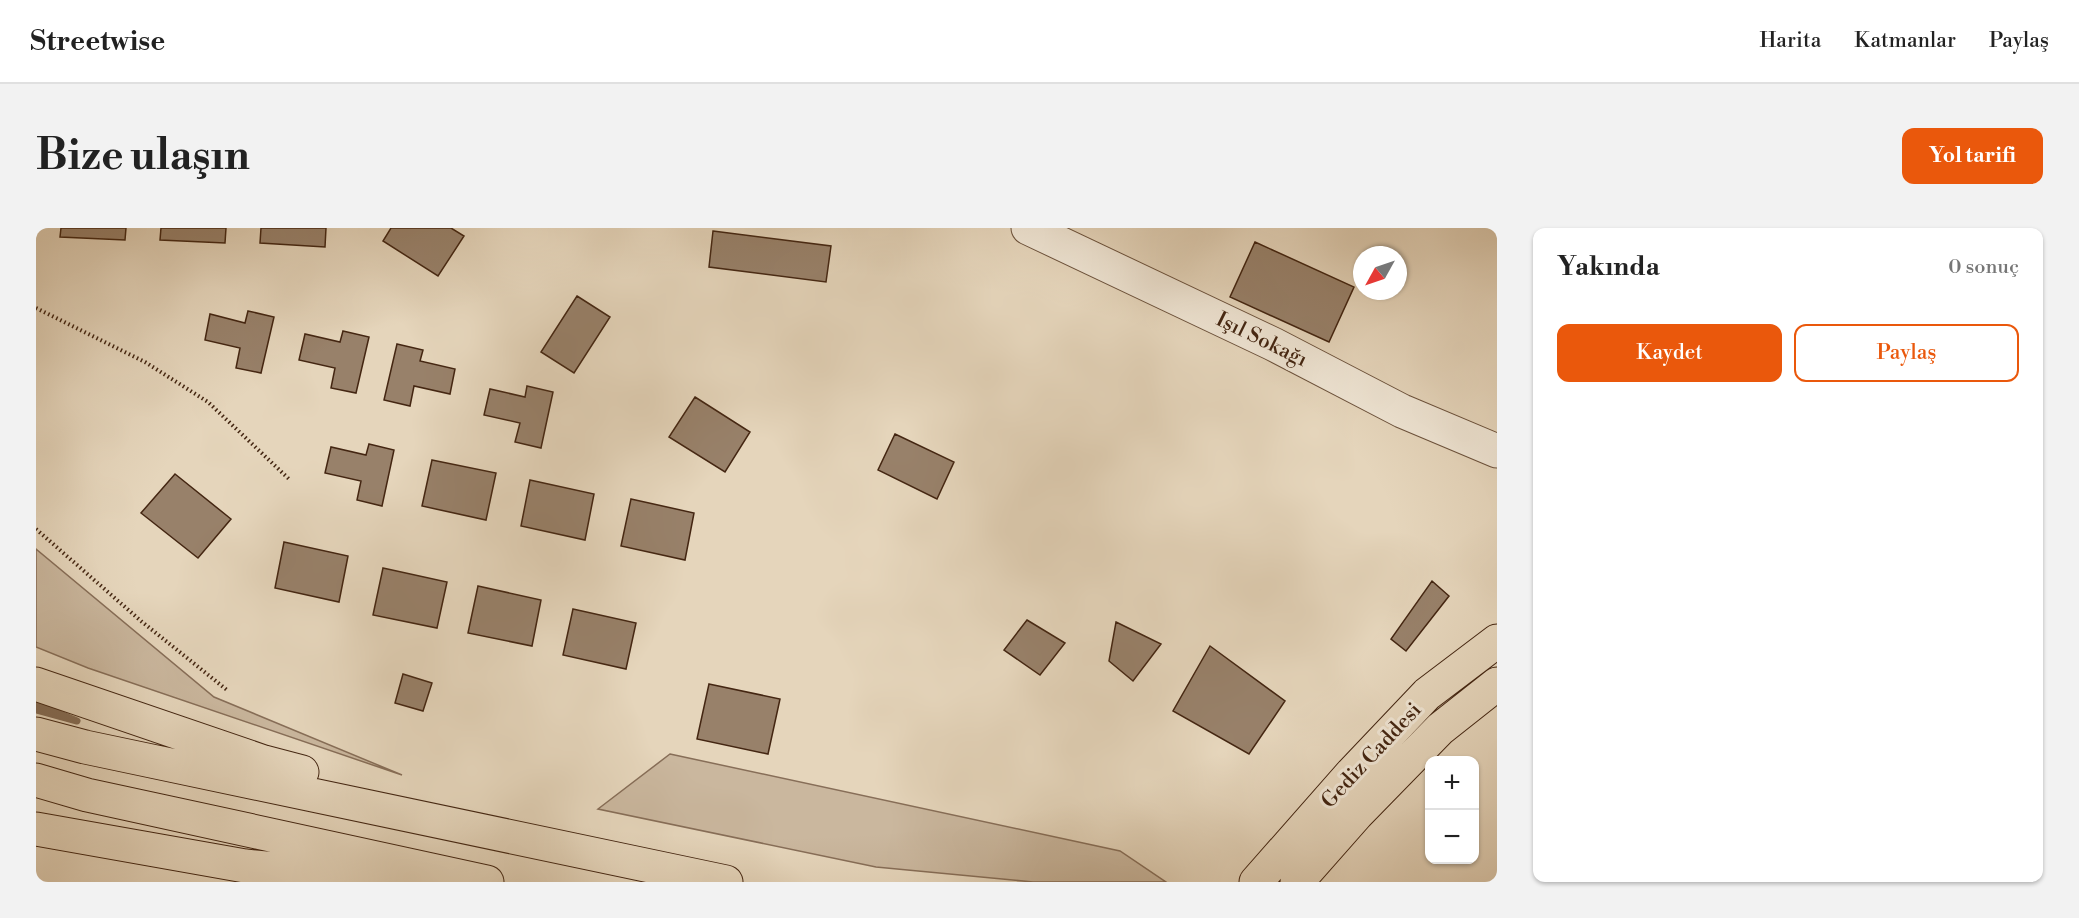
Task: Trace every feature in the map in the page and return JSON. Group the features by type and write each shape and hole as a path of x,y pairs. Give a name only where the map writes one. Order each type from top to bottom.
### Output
{"main road":[{"name":"Gediz Caddesi","path":"1256,882 1352,773 1427,694 1497,641"},
{"path":"36,684 264,762 649,866"},
{"name":"Gediz Caddesi","path":"1297,882 1357,814 1440,729 1497,684"},
{"path":"36,735 97,750 726,882"},
{"path":"36,780 87,795 487,882"},
{"path":"36,829 245,866 407,882"}],"street":[{"name":"Işıl Sokağı","path":"1028,228 1273,344 1402,411 1497,451"}],"path":[{"path":"36,308 145,362 208,402 290,480"},
{"path":"36,529 141,621 227,690"}],"shaded area":[{"path":"36,549 214,697 402,775 88,668 36,647"},
{"path":"670,754 1120,851 1166,882 1033,882 876,867 598,809"}],"building":[{"path":"61,228 126,228 125,240 60,237"},
{"path":"161,228 226,228 225,243 160,240"},
{"path":"261,228 326,228 325,247 260,243"},
{"path":"391,228 451,228 464,236 438,276 383,241"},
{"path":"713,231 831,246 826,282 709,267"},
{"path":"1255,242 1353,287 1329,342 1230,297"},
{"path":"577,296 610,317 574,373 541,352"},
{"path":"248,311 274,317 261,373 236,368 240,348 205,340 210,314 245,323"},
{"path":"343,331 369,337 356,393 331,388 335,368 299,360 305,334 340,342"},
{"path":"397,344 423,350 420,361 455,369 450,394 414,386 410,406 384,400"},
{"path":"527,386 553,392 541,448 515,442 520,423 484,415 490,389 525,397"},
{"path":"695,397 750,432 725,472 669,437"},
{"path":"895,434 954,462 937,499 878,470"},
{"path":"369,444 394,450 382,506 357,500 361,481 325,473 331,447 366,455"},
{"path":"432,460 496,473 486,520 422,506"},
{"path":"175,474 231,519 198,558 141,513"},
{"path":"530,480 594,494 585,540 521,526"},
{"path":"631,499 694,513 685,560 621,546"},
{"path":"284,542 348,556 339,602 275,588"},
{"path":"383,568 447,582 437,628 373,615"},
{"path":"1432,581 1449,596 1406,651 1391,639"},
{"path":"478,586 541,600 532,646 468,633"},
{"path":"573,609 636,623 626,669 563,655"},
{"path":"1027,620 1065,643 1040,675 1004,650"},
{"path":"1116,622 1161,644 1133,681 1109,661"},
{"path":"1210,646 1285,701 1249,754 1173,711"},
{"path":"403,674 432,683 423,711 395,703"},
{"path":"709,684 780,699 768,754 697,739"}],"waterway":[{"path":"36,704 77,721 36,710"}]}
